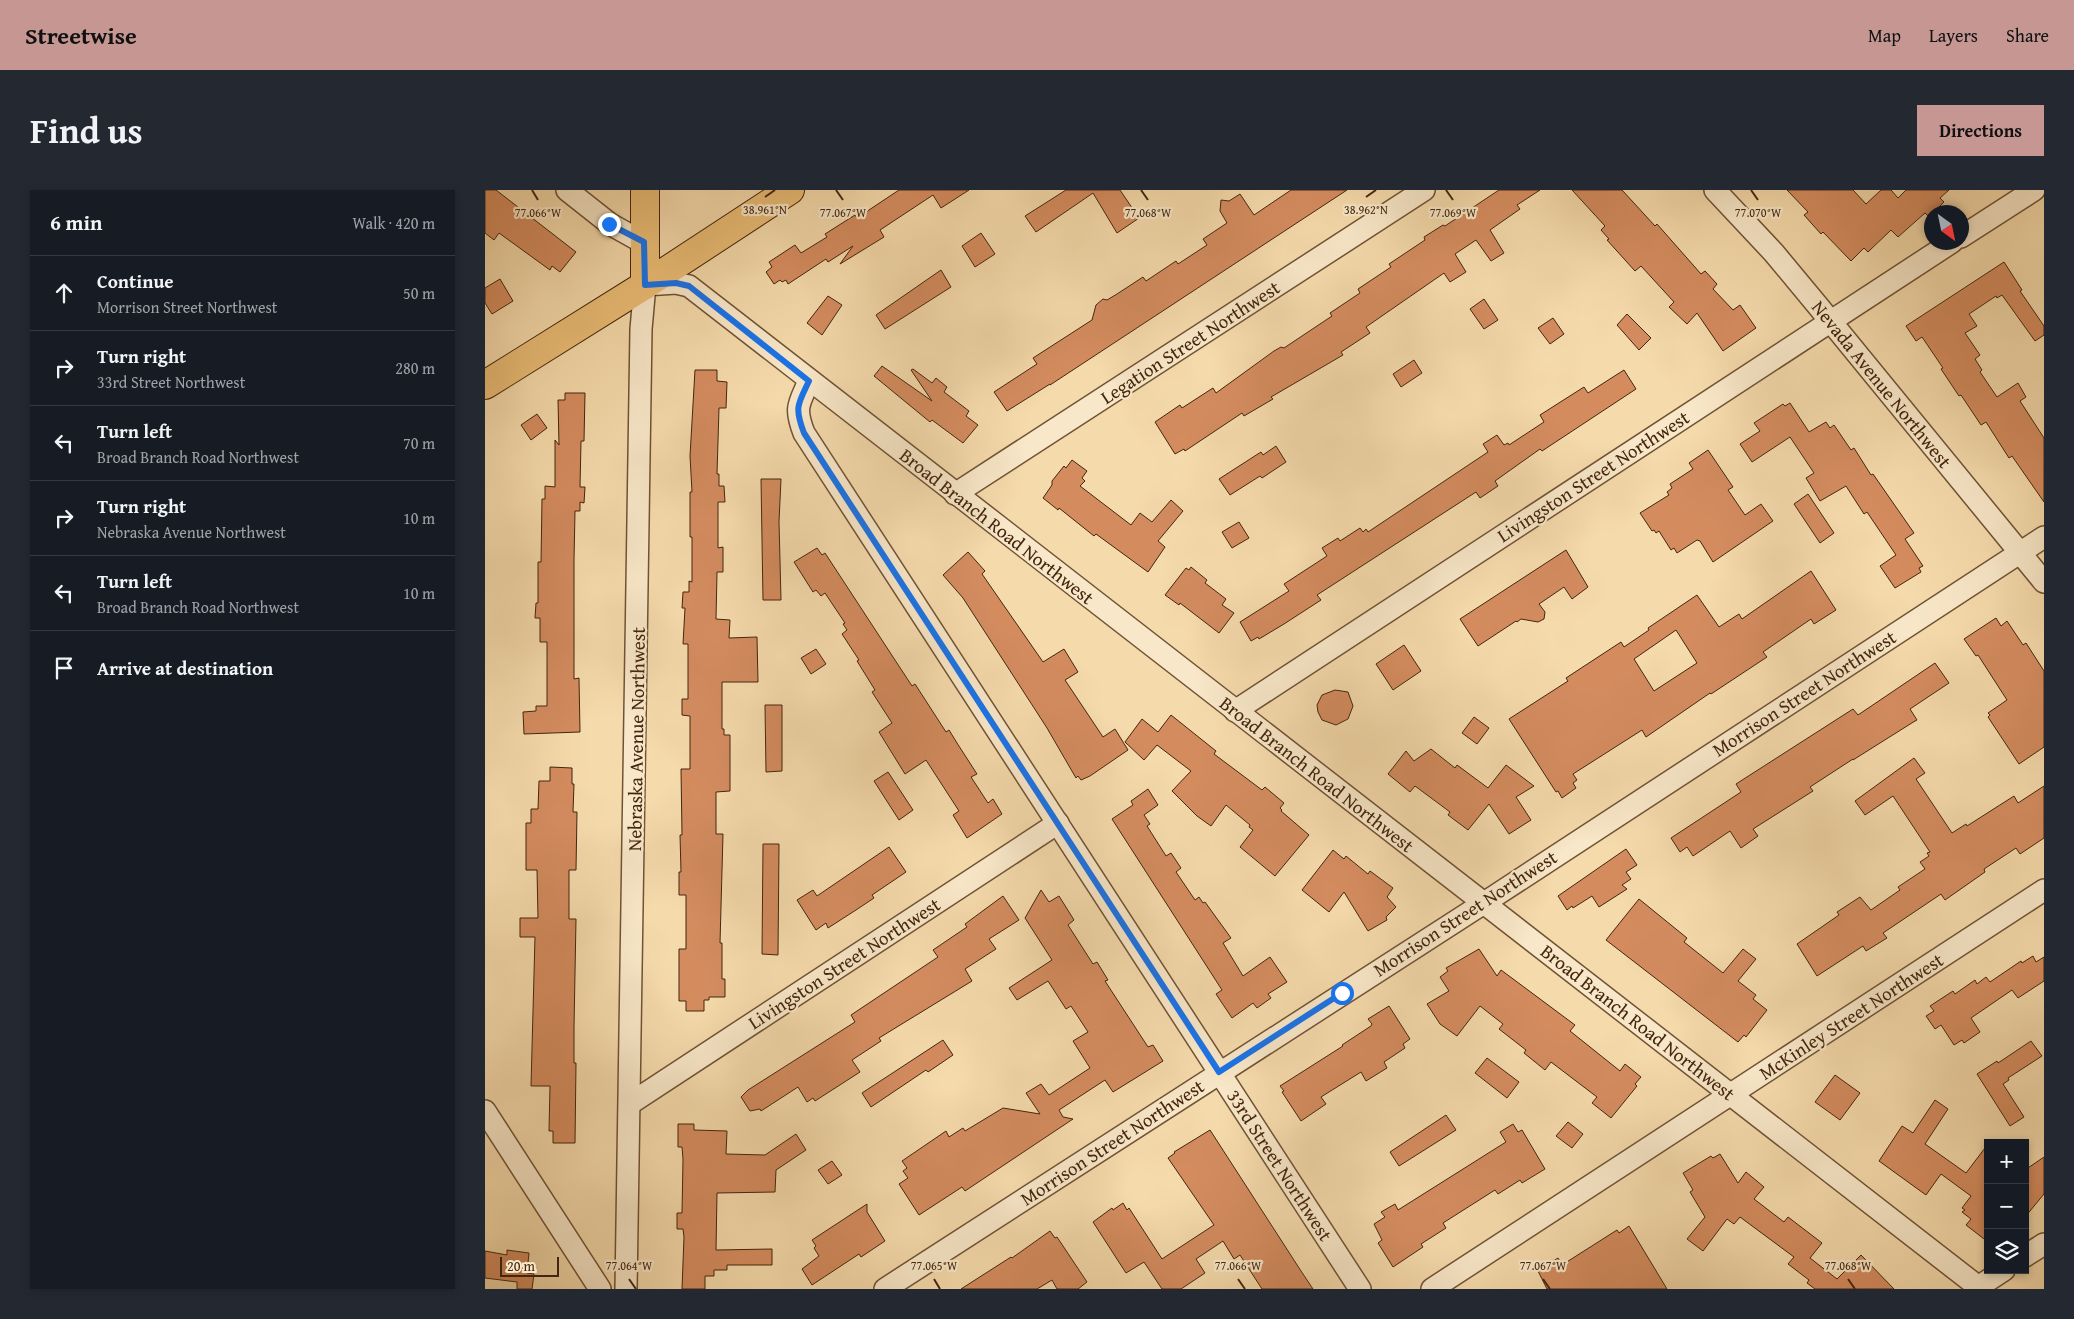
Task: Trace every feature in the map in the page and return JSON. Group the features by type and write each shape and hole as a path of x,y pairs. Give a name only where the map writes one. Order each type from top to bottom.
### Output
{"main road":[{"name":"Nebraska Avenue Northwest","path":"645,190 645,285"},
{"path":"485,386 645,285 790,190"}],"street":[{"path":"567,190 609,224 644,242"},
{"name":"Legation Street Northwest","path":"955,494 1424,190"},
{"name":"Nevada Avenue Northwest","path":"1715,190 1779,259 2044,582"},
{"path":"1969,232 2034,190"},
{"name":"Livingston Street Northwest","path":"1235,711 1941,250"},
{"name":"Broad Branch Road Northwest","path":"645,285 676,283 689,286 809,381 1731,1094 1978,1288"},
{"name":"Nebraska Avenue Northwest","path":"626,1289 631,1104 641,329 645,285"},
{"name":"33rd Street Northwest","path":"809,381 797,407 804,433 1361,1289"},
{"name":"Morrison Street Northwest","path":"885,1289 1483,903 2044,537"},
{"name":"Livingston Street Northwest","path":"631,1104 1058,823"},
{"name":"McKinley Street Northwest","path":"1432,1289 2044,890"},
{"path":"485,1111 600,1289"},
{"path":"2029,1253 2044,1244"},
{"path":"1978,1288 1998,1274"}],"building":[{"path":"485,190 496,190 576,252 560,272 552,266 550,270 499,233 494,240 485,233"},
{"path":"899,190 969,190 941,208 933,195 880,230 884,237 840,264 853,246 828,262 826,259 788,284 786,280 782,282 780,280 774,284 766,272 772,267 769,262 795,245 801,253 827,237 825,234 855,215 857,218"},
{"path":"1066,190 1120,190 1139,218 1117,233 1093,193 1036,232 1025,216"},
{"path":"1291,190 1347,190 1050,385 1007,411 994,392 1037,364 1033,358 1092,320 1096,305 1103,299 1107,300 1143,277 1146,281 1176,261 1178,264 1207,245 1203,239 1227,223 1220,211 1221,200 1229,201 1240,194 1254,215"},
{"path":"1499,190 1540,190 1517,205 1520,209 1490,230 1504,253 1491,261 1476,240 1455,254 1466,272 1450,282 1444,273 1366,327 1370,333 1341,352 1343,355 1271,397 1273,399 1244,416 1242,413 1185,451 1184,449 1175,454 1155,422 1180,405 1182,408 1213,388 1216,393 1274,351 1281,347 1284,348 1332,316 1330,313 1360,293 1358,289 1391,267 1389,264 1425,240 1424,237 1443,225 1445,226"},
{"path":"1572,190 1622,190 1655,226 1657,224 1701,274 1705,271 1717,284 1713,289 1733,310 1740,305 1756,328 1723,351 1697,313 1687,324 1669,307 1674,302 1641,266 1635,271 1607,240 1609,239 1601,230 1605,226"},
{"path":"1787,190 1853,190 1866,204 1881,190 1891,190 1898,198 1906,190 1949,190 1940,198 1944,202 1941,205 1924,205 1924,214 1898,237 1891,230 1868,252 1864,248 1851,261 1823,232 1821,234 1804,215 1808,212"},
{"path":"981,233 995,254 975,267 962,246"},
{"path":"2004,262 2022,290 2020,291 2044,326 2044,335 2035,341 2002,295 1997,298 1996,296 1969,314 1977,326 1965,333 1980,355 1975,359 1982,370 1980,372 1997,397 2018,383 2026,397 2020,401 2044,438 2044,502 2012,456 2009,458 1986,422 1981,425 1961,395 1959,396 1922,337 1916,341 1906,326"},
{"path":"941,270 951,287 885,329 876,315"},
{"path":"500,279 513,301 492,314 485,303 485,288"},
{"path":"828,296 842,305 822,335 807,323"},
{"path":"1484,299 1498,320 1484,329 1470,309"},
{"path":"1627,314 1651,338 1639,350 1617,325"},
{"path":"1553,318 1564,334 1550,344 1538,328"},
{"path":"1414,360 1422,373 1401,387 1393,374"},
{"path":"882,366 932,401 911,370 913,369 932,383 936,378 947,387 944,392 969,411 966,416 978,425 963,443 932,420 930,422 874,376"},
{"path":"695,370 717,370 717,381 727,382 726,408 719,408 717,474 719,474 719,486 724,486 725,502 718,502 718,548 723,547 723,572 717,572 716,619 730,620 729,638 757,637 758,682 722,682 722,729 724,729 724,735 730,735 730,791 716,792 716,834 723,834 720,943 722,943 722,979 725,979 725,997 709,997 709,1000 704,1000 704,1011 686,1011 686,1001 679,1001 679,949 686,949 686,895 679,895 679,872 681,872 680,835 682,835 681,769 690,769 690,716 682,715 682,699 688,699 688,644 683,644 685,608 682,608 683,592 689,592 689,581 692,582 690,456"},
{"path":"1624,370 1636,389 1542,451 1540,449 1495,481 1498,486 1480,498 1476,492 1317,595 1321,600 1259,639 1258,637 1251,641 1240,622 1289,591 1284,584 1327,556 1322,548 1338,538 1340,541 1360,528 1363,532 1366,529 1368,532 1488,452 1483,444 1497,435 1504,445 1508,443 1509,445 1544,422 1540,415 1584,387 1588,393"},
{"path":"565,393 585,393 584,441 581,441 580,487 585,487 584,503 580,502 580,511 575,511 574,560 574,679 579,678 580,732 524,734 523,712 536,711 536,706 547,706 547,642 540,642 540,618 535,618 536,603 538,603 538,562 541,562 542,499 545,499 545,486 555,487 555,440 559,445 558,400 565,400"},
{"path":"1790,403 1809,432 1826,422 1830,428 1834,425 1851,450 1854,448 1871,475 1873,474 1914,533 1905,539 1923,566 1919,568 1921,572 1895,588 1880,566 1896,555 1867,512 1864,514 1846,486 1820,501 1806,478 1814,473 1790,437 1752,462 1740,444 1760,431 1754,423 1783,404 1785,406"},
{"path":"537,414 547,428 531,440 521,425"},
{"path":"1276,446 1286,462 1262,478 1260,476 1230,495 1219,479 1261,452 1263,455"},
{"path":"1708,450 1733,487 1728,490 1745,515 1761,504 1773,521 1713,562 1700,541 1697,540 1677,553 1674,548 1671,550 1659,531 1656,533 1654,530 1652,531 1640,513 1669,495 1667,492 1672,488 1670,484 1693,469 1689,463"},
{"path":"1072,460 1087,471 1082,478 1085,481 1080,486 1131,525 1140,513 1152,522 1171,500 1183,511 1158,541 1165,547 1148,572 1096,534 1094,536 1059,508 1058,510 1043,498 1052,485 1052,481 1064,466 1066,468"},
{"path":"761,479 781,479 779,522 781,600 763,600"},
{"path":"1808,494 1834,533 1820,543 1794,504"},
{"path":"1239,522 1249,538 1232,548 1222,532"},
{"path":"817,548 822,555 825,553 912,686 915,684 946,732 949,730 977,774 971,777 988,803 993,799 1002,814 967,838 953,815 959,811 926,760 905,774 879,732 892,723 872,692 875,690 842,634 847,630 843,624 845,623 825,593 821,596 816,590 813,592 794,562"},
{"path":"1566,550 1588,587 1572,599 1564,587 1539,604 1545,612 1544,619 1538,622 1521,619 1516,621 1478,646 1460,619"},
{"path":"968,552 985,571 982,574 1043,662 1064,649 1078,672 1065,680 1103,737 1115,729 1128,750 1090,776 1081,780 1078,776 1076,778 1047,728 963,598 943,575"},
{"path":"1191,567 1207,580 1205,583 1226,599 1222,605 1234,613 1219,633 1180,603 1179,605 1165,595 1186,568 1189,570"},
{"path":"1811,571 1836,610 1814,624 1811,619 1763,652 1767,657 1646,737 1642,730 1573,774 1577,780 1573,783 1576,788 1562,798 1558,791 1556,792 1509,719 1568,681 1566,678 1621,642 1624,647 1649,630 1648,628 1697,595 1719,627 1739,614 1742,619","holes":["1676,630 1697,663 1654,691 1634,659"]},
{"path":"1996,618 2001,626 2007,621 2023,645 2026,643 2044,671 2044,747 2019,764 1988,717 1990,715 1988,713 2007,700 1978,655 1976,656 1964,639"},
{"path":"1404,645 1421,671 1393,690 1376,664"},
{"path":"816,649 826,664 811,674 801,658"},
{"path":"1935,663 1949,683 1910,709 1917,720 1810,787 1813,791 1753,829 1758,836 1741,848 1730,831 1693,856 1687,847 1680,852 1671,838 1741,792 1736,784 1853,709 1858,715"},
{"path":"1335,690 1348,692 1353,706 1348,719 1336,725 1322,720 1317,705 1322,695"},
{"path":"765,705 782,705 782,771 766,772"},
{"path":"1171,715 1216,751 1214,754 1262,790 1265,787 1284,803 1280,808 1281,811 1309,835 1275,876 1240,847 1253,830 1249,827 1250,825 1226,805 1211,826 1197,816 1172,791 1191,771 1157,745 1144,760 1125,742 1142,719 1158,732"},
{"path":"1474,717 1489,728 1477,744 1462,733"},
{"path":"1431,749 1455,768 1457,765 1488,788 1506,765 1534,786 1516,797 1531,820 1509,834 1489,804 1468,830 1448,815 1450,812 1415,786 1410,792 1388,774 1406,751 1414,761"},
{"path":"1914,758 1925,773 1916,779 1952,833 1966,824 1967,826 2014,796 2018,803 2044,786 2044,838 2020,854 2016,848 1984,869 1985,872 1945,900 1941,894 1883,933 1887,938 1866,951 1863,946 1817,976 1797,944 1839,915 1837,912 1860,897 1871,910 1900,890 1898,887 1925,869 1920,862 1929,856 1927,853 1930,852 1893,796 1865,815 1855,801"},
{"path":"550,767 572,768 572,784 574,784 573,812 577,812 576,870 569,870 569,919 576,919 574,1027 574,1063 576,1063 575,1143 553,1143 553,1131 549,1131 550,1086 531,1086 535,937 520,937 520,918 538,918 537,870 526,870 526,823 531,823 531,809 538,809 539,781 550,781"},
{"path":"888,772 913,810 899,820 874,781"},
{"path":"1148,789 1158,805 1144,815 1150,824 1147,826 1166,856 1171,853 1181,868 1176,872 1195,900 1199,897 1203,903 1205,902 1231,938 1223,943 1243,976 1270,957 1287,982 1268,994 1271,998 1257,1008 1253,1003 1232,1018 1216,994 1222,990 1112,819 1133,805 1131,801"},
{"path":"763,844 779,844 778,955 762,954"},
{"path":"889,847 906,872 872,895 874,898 856,910 828,928 826,923 816,930 797,900 813,890 817,896"},
{"path":"1626,849 1637,865 1626,872 1631,879 1622,885 1627,889 1599,907 1592,896 1567,910 1558,896"},
{"path":"1333,850 1344,859 1346,856 1368,874 1370,871 1393,888 1387,897 1396,907 1386,917 1387,920 1368,931 1344,892 1329,912 1302,890"},
{"path":"1041,890 1049,902 1059,896 1074,920 1068,925 1093,964 1097,962 1108,980 1105,981 1148,1047 1153,1045 1163,1061 1113,1092 1105,1080 1059,1110 1063,1117 1073,1119 965,1191 962,1187 919,1215 899,1184 908,1178 903,1171 907,1168 902,1161 946,1131 949,1137 963,1128 965,1131 1003,1108 1040,1114 1026,1093 1041,1084 1049,1095 1090,1068 1073,1041 1088,1032 1071,1006 1066,1009 1048,981 1017,1000 1009,988 1052,960 1025,918"},
{"path":"1003,896 1019,920 989,939 996,949 965,969 972,981 879,1038 881,1041 852,1060 860,1072 815,1101 813,1098 807,1102 798,1087 761,1111 760,1109 750,1111 741,1097 748,1090 855,1022 851,1015 938,957 933,950 967,927 965,924"},
{"path":"1639,899 1687,938 1684,942 1723,973 1743,949 1756,959 1738,981 1756,995 1753,999 1767,1010 1746,1037 1744,1035 1738,1042 1606,940"},
{"path":"1479,949 1497,976 1501,970 1575,1025 1570,1031 1620,1071 1625,1064 1641,1077 1635,1084 1637,1086 1611,1118 1592,1103 1597,1097 1551,1062 1545,1070 1524,1053 1526,1050 1499,1029 1503,1024 1480,1006 1457,1036 1440,1024 1427,1004 1449,991 1440,977 1448,971 1446,968"},
{"path":"2033,956 2036,962 2044,957 2044,981 2018,998 2012,990 1971,1018 1980,1032 1964,1043 1962,1040 1954,1045 1941,1025 1935,1029 1926,1016 1934,1011 1930,1006 1953,991 1955,994 1975,980 1977,984 1986,977 1990,982 2021,961 2022,963"},
{"path":"1389,1006 1410,1039 1403,1044 1405,1048 1384,1062 1387,1068 1366,1081 1361,1072 1321,1097 1326,1104 1301,1121 1280,1086 1371,1026 1372,1024 1368,1019"},
{"path":"943,1040 953,1055 928,1072 926,1070 871,1107 862,1093"},
{"path":"2031,1041 2042,1056 2008,1078 2009,1080 2003,1084 2024,1117 2010,1126 1977,1074 1997,1061 1998,1063"},
{"path":"1487,1058 1519,1082 1507,1098 1475,1073"},
{"path":"1835,1075 1860,1093 1840,1120 1815,1102"},
{"path":"1935,1100 1948,1109 1925,1144 1966,1173 1984,1149 1984,1239 1966,1225 1971,1219 1962,1212 1965,1210 1962,1208 1971,1196 1941,1174 1926,1195 1879,1161 1902,1126 1913,1133"},
{"path":"1446,1115 1456,1130 1399,1166 1390,1152"},
{"path":"1568,1122 1583,1134 1572,1148 1556,1136"},
{"path":"678,1124 694,1124 694,1130 727,1131 726,1154 765,1155 796,1134 806,1150 776,1170 775,1192 717,1193 716,1250 772,1249 772,1265 727,1265 727,1270 714,1270 714,1276 705,1276 705,1289 682,1289 684,1237 683,1229 677,1229 677,1213 682,1213 683,1159 682,1147 678,1147"},
{"path":"1513,1124 1518,1132 1522,1130 1545,1169 1522,1183 1520,1180 1498,1194 1495,1190 1443,1223 1446,1228 1421,1244 1423,1247 1393,1267 1378,1243 1382,1240 1374,1224 1385,1217 1381,1212 1395,1204 1398,1210 1506,1142 1500,1132"},
{"path":"1210,1130 1313,1289 1262,1289 1240,1255 1234,1259 1223,1241 1196,1259 1205,1273 1181,1289 1162,1289 1144,1262 1126,1273 1093,1222 1112,1208 1113,1210 1123,1203 1127,1210 1129,1208 1162,1259 1214,1225 1168,1158 1174,1152"},
{"path":"1720,1154 1738,1183 1746,1172 1764,1187 1754,1199 1784,1222 1788,1217 1822,1243 1810,1258 1837,1279 1861,1255 1894,1289 1815,1289 1807,1283 1809,1280 1788,1264 1794,1257 1740,1217 1734,1224 1727,1219 1703,1251 1687,1239 1705,1217 1690,1192 1693,1190 1683,1173 1711,1156 1713,1158"},
{"path":"2044,1157 2044,1194 2029,1212 2029,1184 2029,1167"},
{"path":"832,1161 842,1175 828,1184 818,1170"},
{"path":"867,1204 867,1212 885,1241 861,1257 859,1254 812,1285 802,1269 819,1256 812,1240"},
{"path":"1629,1226 1667,1289 1547,1289 1538,1271 1558,1258 1562,1265 1617,1230 1619,1233"},
{"path":"1050,1231 1055,1238 1057,1237 1087,1282 1078,1289 1057,1289 1052,1280 1037,1289 961,1289 1012,1258"},
{"path":"507,1250 529,1253 527,1273 534,1274 532,1289 517,1289 517,1282 485,1278 485,1251 507,1255"}],"route":[{"path":"609,224 644,242 645,285 676,283 689,286 809,381 797,407 804,433 1219,1072 1342,993"}]}
